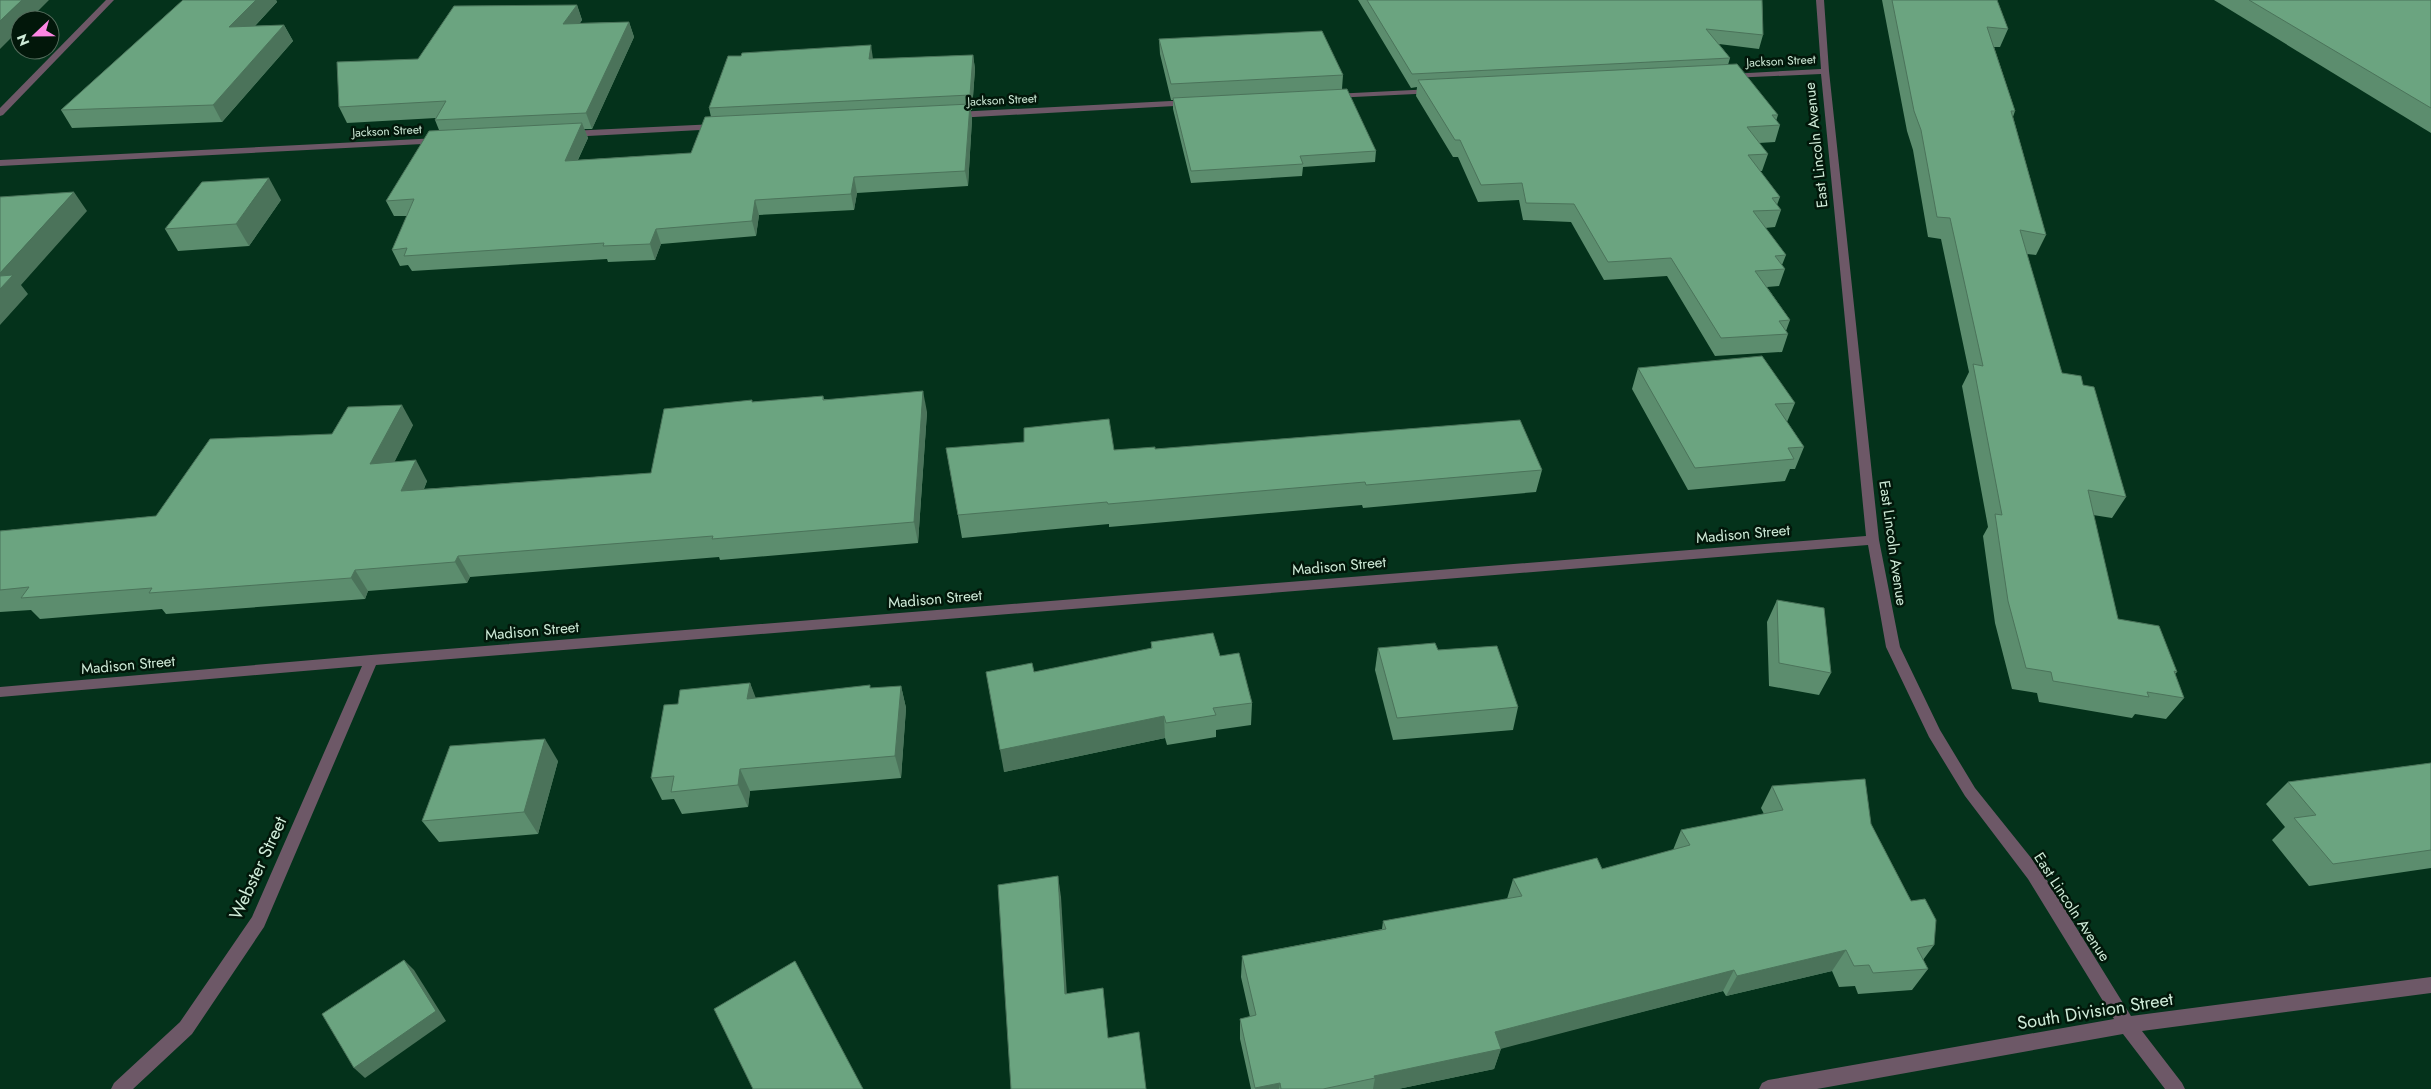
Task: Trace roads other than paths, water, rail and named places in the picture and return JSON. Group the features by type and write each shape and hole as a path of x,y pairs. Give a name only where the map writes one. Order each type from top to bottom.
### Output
{"street":[{"path":"0,113 110,0"},
{"name":"East Lincoln Avenue","path":"1820,0 1825,71 1874,540 1894,647 1934,733 1970,792 2034,874 2127,1024 2176,1089"},
{"name":"Jackson Street","path":"1725,76 1825,71"},
{"path":"1326,96 1446,90"},
{"name":"Jackson Street","path":"947,115 1196,103"},
{"path":"558,135 728,126"},
{"name":"Jackson Street","path":"0,163 449,140"},
{"name":"Madison Street","path":"0,692 371,660 1874,540"},
{"name":"Webster Street","path":"120,1089 186,1028 258,922 371,660"},
{"name":"South Division Street","path":"1768,1089 2127,1024 2431,986"}]}
